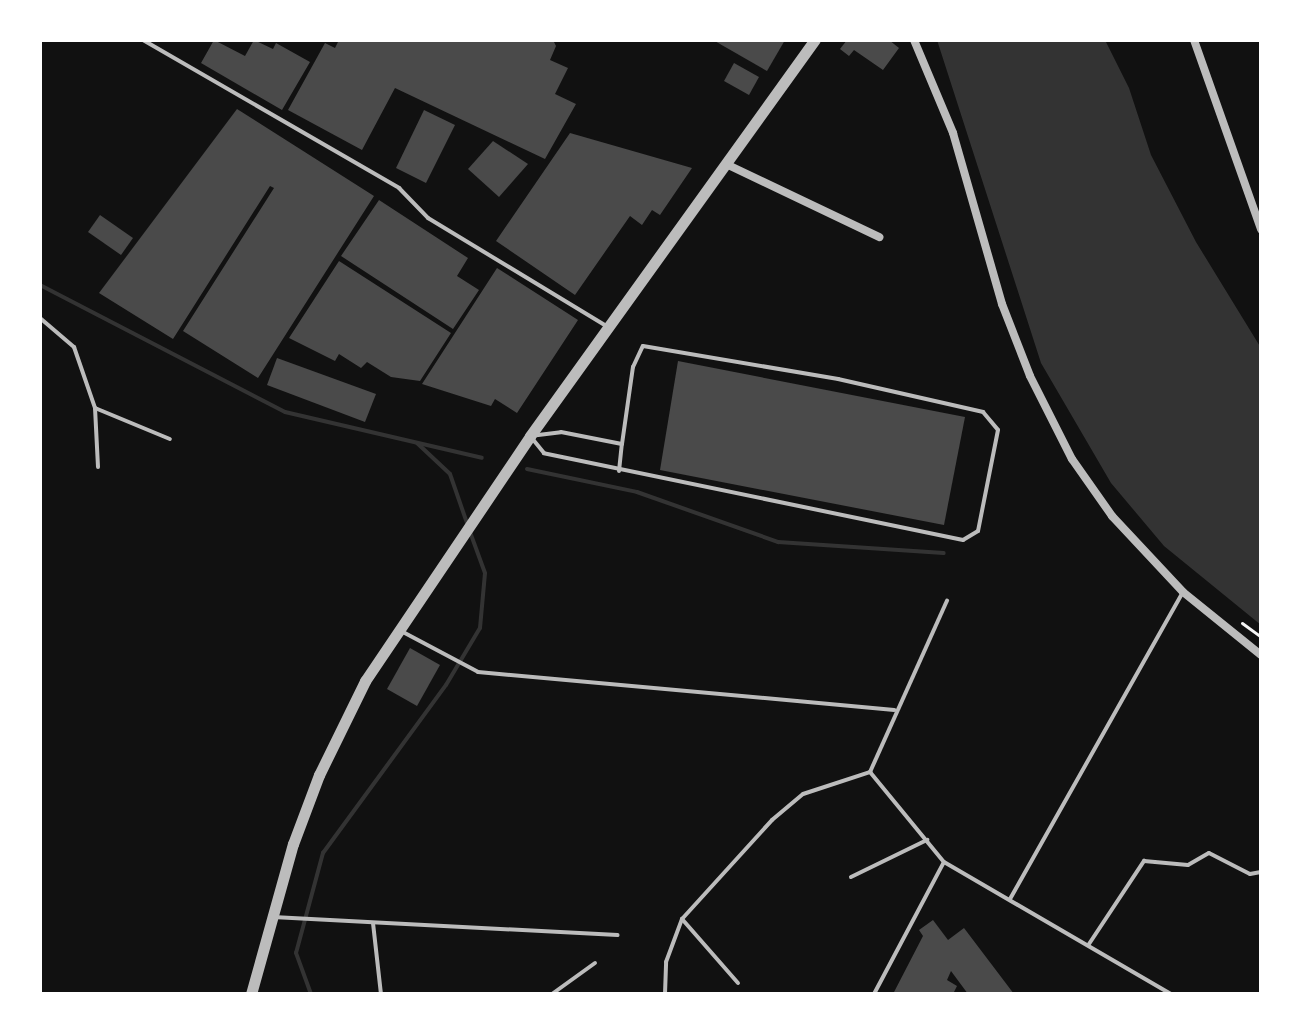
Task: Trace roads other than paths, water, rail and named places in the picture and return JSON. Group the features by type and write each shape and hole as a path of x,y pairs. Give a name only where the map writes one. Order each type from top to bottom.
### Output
{"street":[{"path":"251,994 269,917 319,775 397,629 608,326 815,40"},
{"path":"914,40 953,133 1002,304 1047,414 1112,516 1183,592 1261,655"},
{"path":"1194,40 1261,229"},
{"path":"726,164 879,237"}],"lane":[{"path":"143,40 399,188 428,218 608,326"},
{"path":"40,318 74,347 95,408 98,467"},
{"path":"530,436 544,453 619,471 963,540 978,531 998,430 983,412 838,379 643,346 633,367 619,471"},
{"path":"95,408 170,439"},
{"path":"530,436 561,432 622,444"},
{"path":"1010,899 1183,592"},
{"path":"870,772 894,710 947,601"},
{"path":"397,629 478,672 894,710"},
{"path":"870,772 944,862 1171,994"},
{"path":"665,994 666,962 682,919 772,820 803,794 870,772"},
{"path":"851,877 927,840"},
{"path":"1089,944 1144,861 1188,865 1209,853 1250,874 1261,872"},
{"path":"874,994 944,862"},
{"path":"269,917 618,935"},
{"path":"682,919 738,983"},
{"path":"373,923 381,994"},
{"path":"552,994 595,963"}],"waterway":[{"path":"40,285 285,412 482,458"},
{"path":"417,443 450,474 467,523"},
{"path":"527,469 637,492 778,542 944,553"},
{"path":"311,994 296,953 323,853 446,685 480,628 485,573 470,532"}]}
